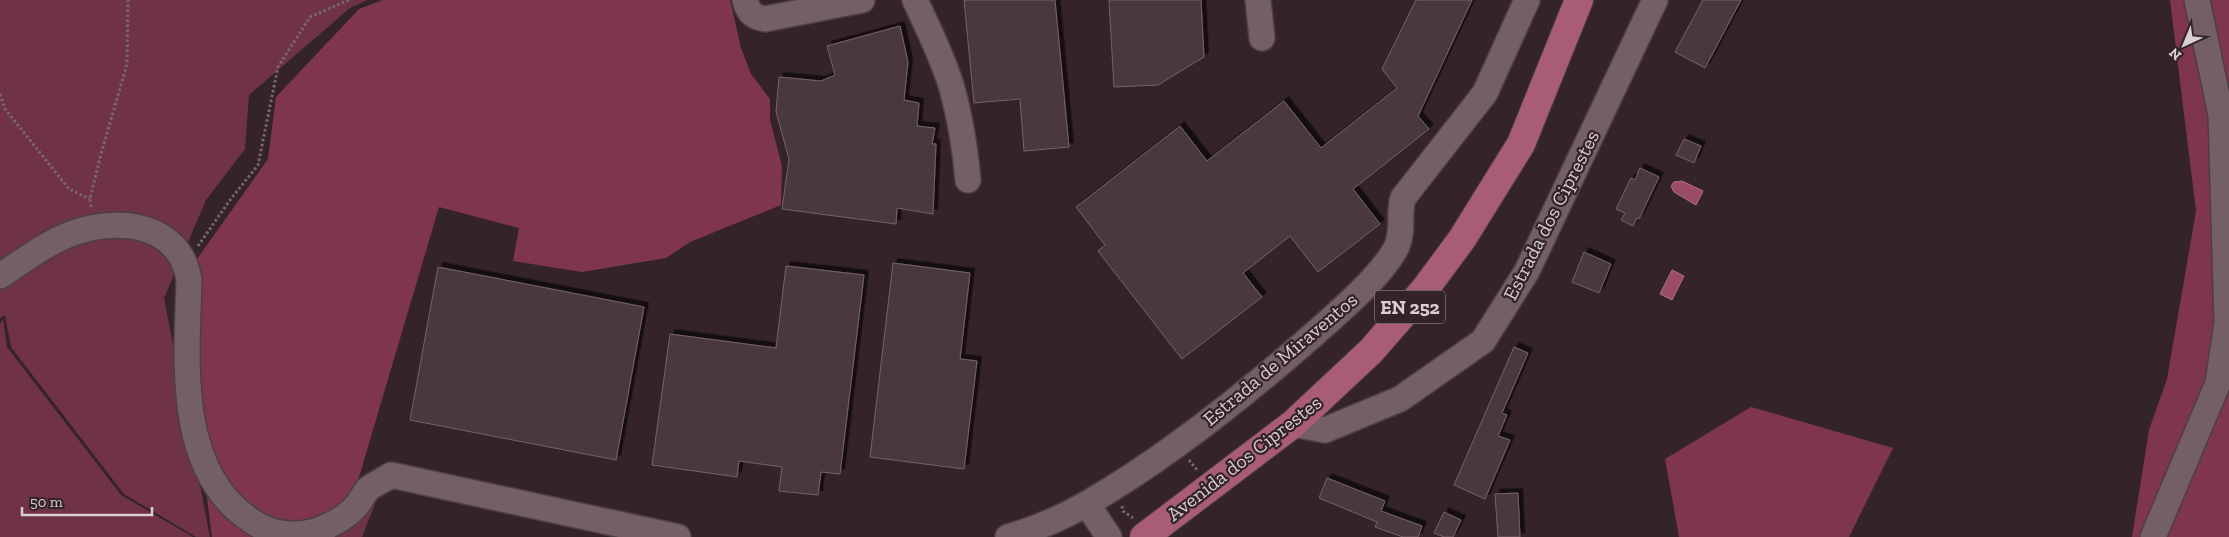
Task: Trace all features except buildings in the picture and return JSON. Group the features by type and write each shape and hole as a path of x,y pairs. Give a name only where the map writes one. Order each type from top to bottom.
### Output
{"main road":[{"name":"Avenida dos Ciprestes","path":"1144,537 1293,424 1371,352 1425,289 1462,239 1521,144 1579,0"}],"street":[{"path":"745,0 750,12 754,16 765,19 862,0"},
{"path":"915,0 940,55 951,85 965,150 968,180"},
{"path":"1258,0 1262,38"},
{"name":"Estrada de Miraventos","path":"1008,537 1034,529 1087,504 1185,438 1310,339 1354,298 1396,247 1401,232 1399,210 1402,198 1484,93 1527,0"},
{"name":"Estrada dos Ciprestes","path":"1293,424 1325,430 1400,399 1483,341 1527,271 1655,0"},
{"path":"2153,537 2218,383 2227,322 2221,115 2197,0"},
{"path":"0,276 51,243 94,227 115,225 154,233 169,241 180,252 187,264 189,280 187,385 193,429 210,474 224,496 239,513 256,524 278,533 295,535 316,530 341,519 357,506"},
{"path":"342,537 357,506 368,489 391,475 678,537"},
{"path":"1087,504 1109,537"}],"path":[{"path":"94,227 90,199 127,64 128,0"},
{"path":"187,264 230,200 258,165 278,67 310,18 349,0"},
{"path":"0,94 5,109 69,189 90,199"}],"shaded area":[{"path":"0,0 367,0 350,8 249,95 245,149 206,200 164,298 210,537 196,537 124,494 11,347 5,315 0,318"},
{"path":"383,0 730,0 741,48 751,74 770,99 770,120 782,166 781,205 690,242 666,258 582,272 513,261 519,228 439,207 357,484 332,537 212,537 193,386 197,259 268,159 276,97 359,9"},
{"path":"2170,0 2229,0 2229,537 2132,537 2149,430 2167,379 2196,211"},
{"path":"1682,181 1703,191 1696,205 1674,192 1671,186 1674,182"},
{"path":"1672,270 1684,276 1672,300 1660,294"},
{"path":"3,319 7,347 121,495 193,537 0,537 0,324"},
{"path":"1751,407 1893,448 1849,537 1679,537 1665,459"},
{"path":"380,491 362,537 335,537 337,535"}]}
